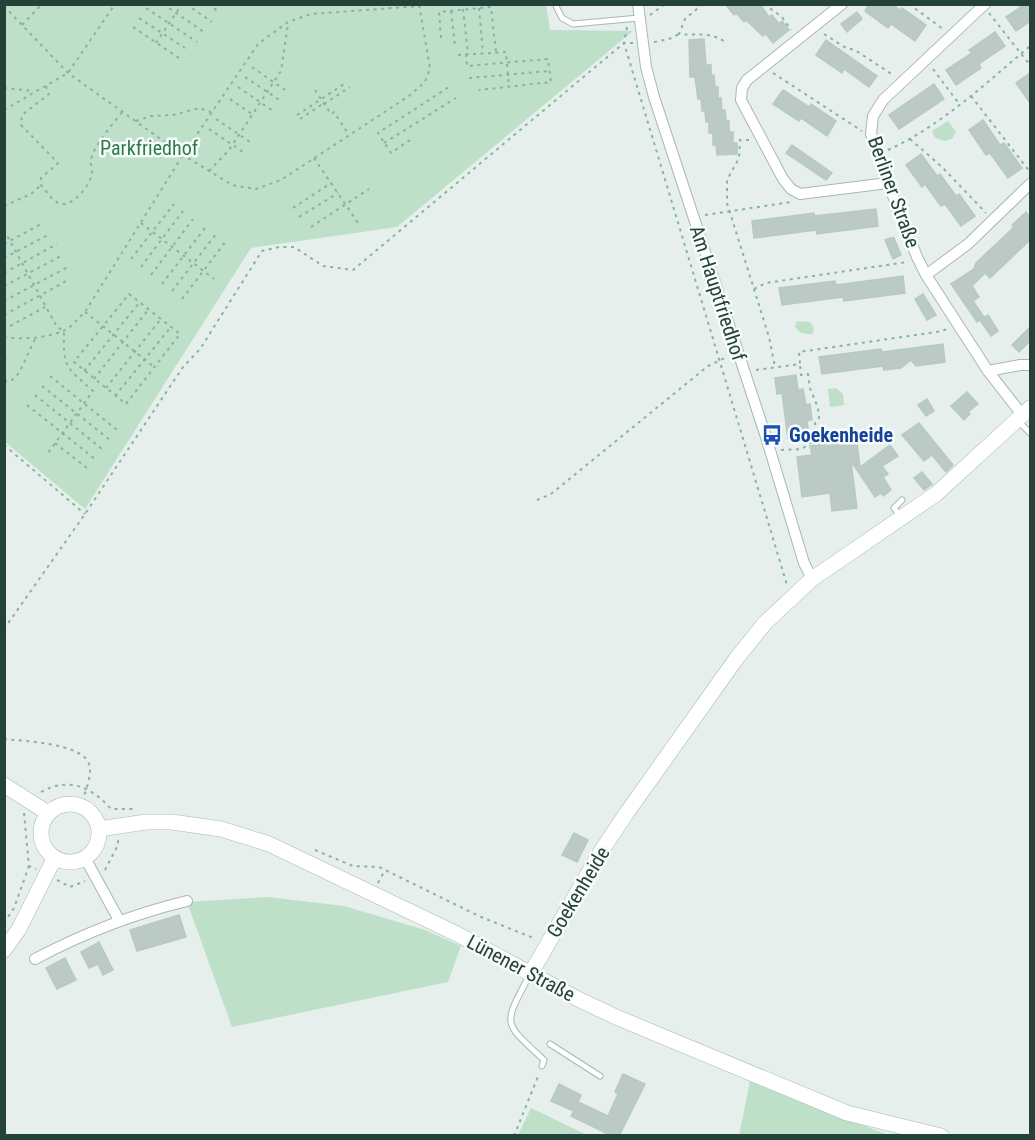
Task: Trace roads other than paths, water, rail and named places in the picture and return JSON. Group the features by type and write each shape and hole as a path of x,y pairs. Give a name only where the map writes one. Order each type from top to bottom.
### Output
{"main road":[{"name":"Goekenheide","path":"531,973 600,853 628,811 736,659 765,623 812,579 902,519 951,481 1024,415"},
{"path":"4,785 48,813"},
{"path":"63,804 81,806 91,812 99,829 95,849 85,858 67,863 54,859 45,850 40,837 41,824 48,813 63,804"},
{"name":"Lünener Straße","path":"99,829 146,822 172,822 221,829 269,844 457,934 616,1017 847,1113 941,1136"},
{"path":"4,950 19,929 54,859"}],"street":[{"name":"Am Hauptfriedhof","path":"638,4 634,19 654,97 770,450 804,562 812,579"},
{"path":"842,4 747,80 741,94 744,107 783,180 791,189 800,194 888,183"},
{"name":"Berliner Straße","path":"984,6 876,108 871,124 877,155 926,275 988,371 1024,415"},
{"path":"926,275 968,244 1030,184"},
{"path":"988,371 1030,365"},
{"path":"85,858 97,876 119,920"},
{"path":"35,959 67,942 119,920 187,901"}],"lane":[{"path":"555,4 562,18 573,24 634,19"},
{"path":"1024,415 1030,434"},
{"path":"902,500 894,508 902,519"},
{"path":"531,973 510,1013 511,1026 544,1060 542,1066"},
{"path":"550,1044 600,1076"}],"place":[{"name":"Goekenheide","path":"772,435"}],"park label":[{"name":"Parkfriedhof","path":"149,148"}]}
